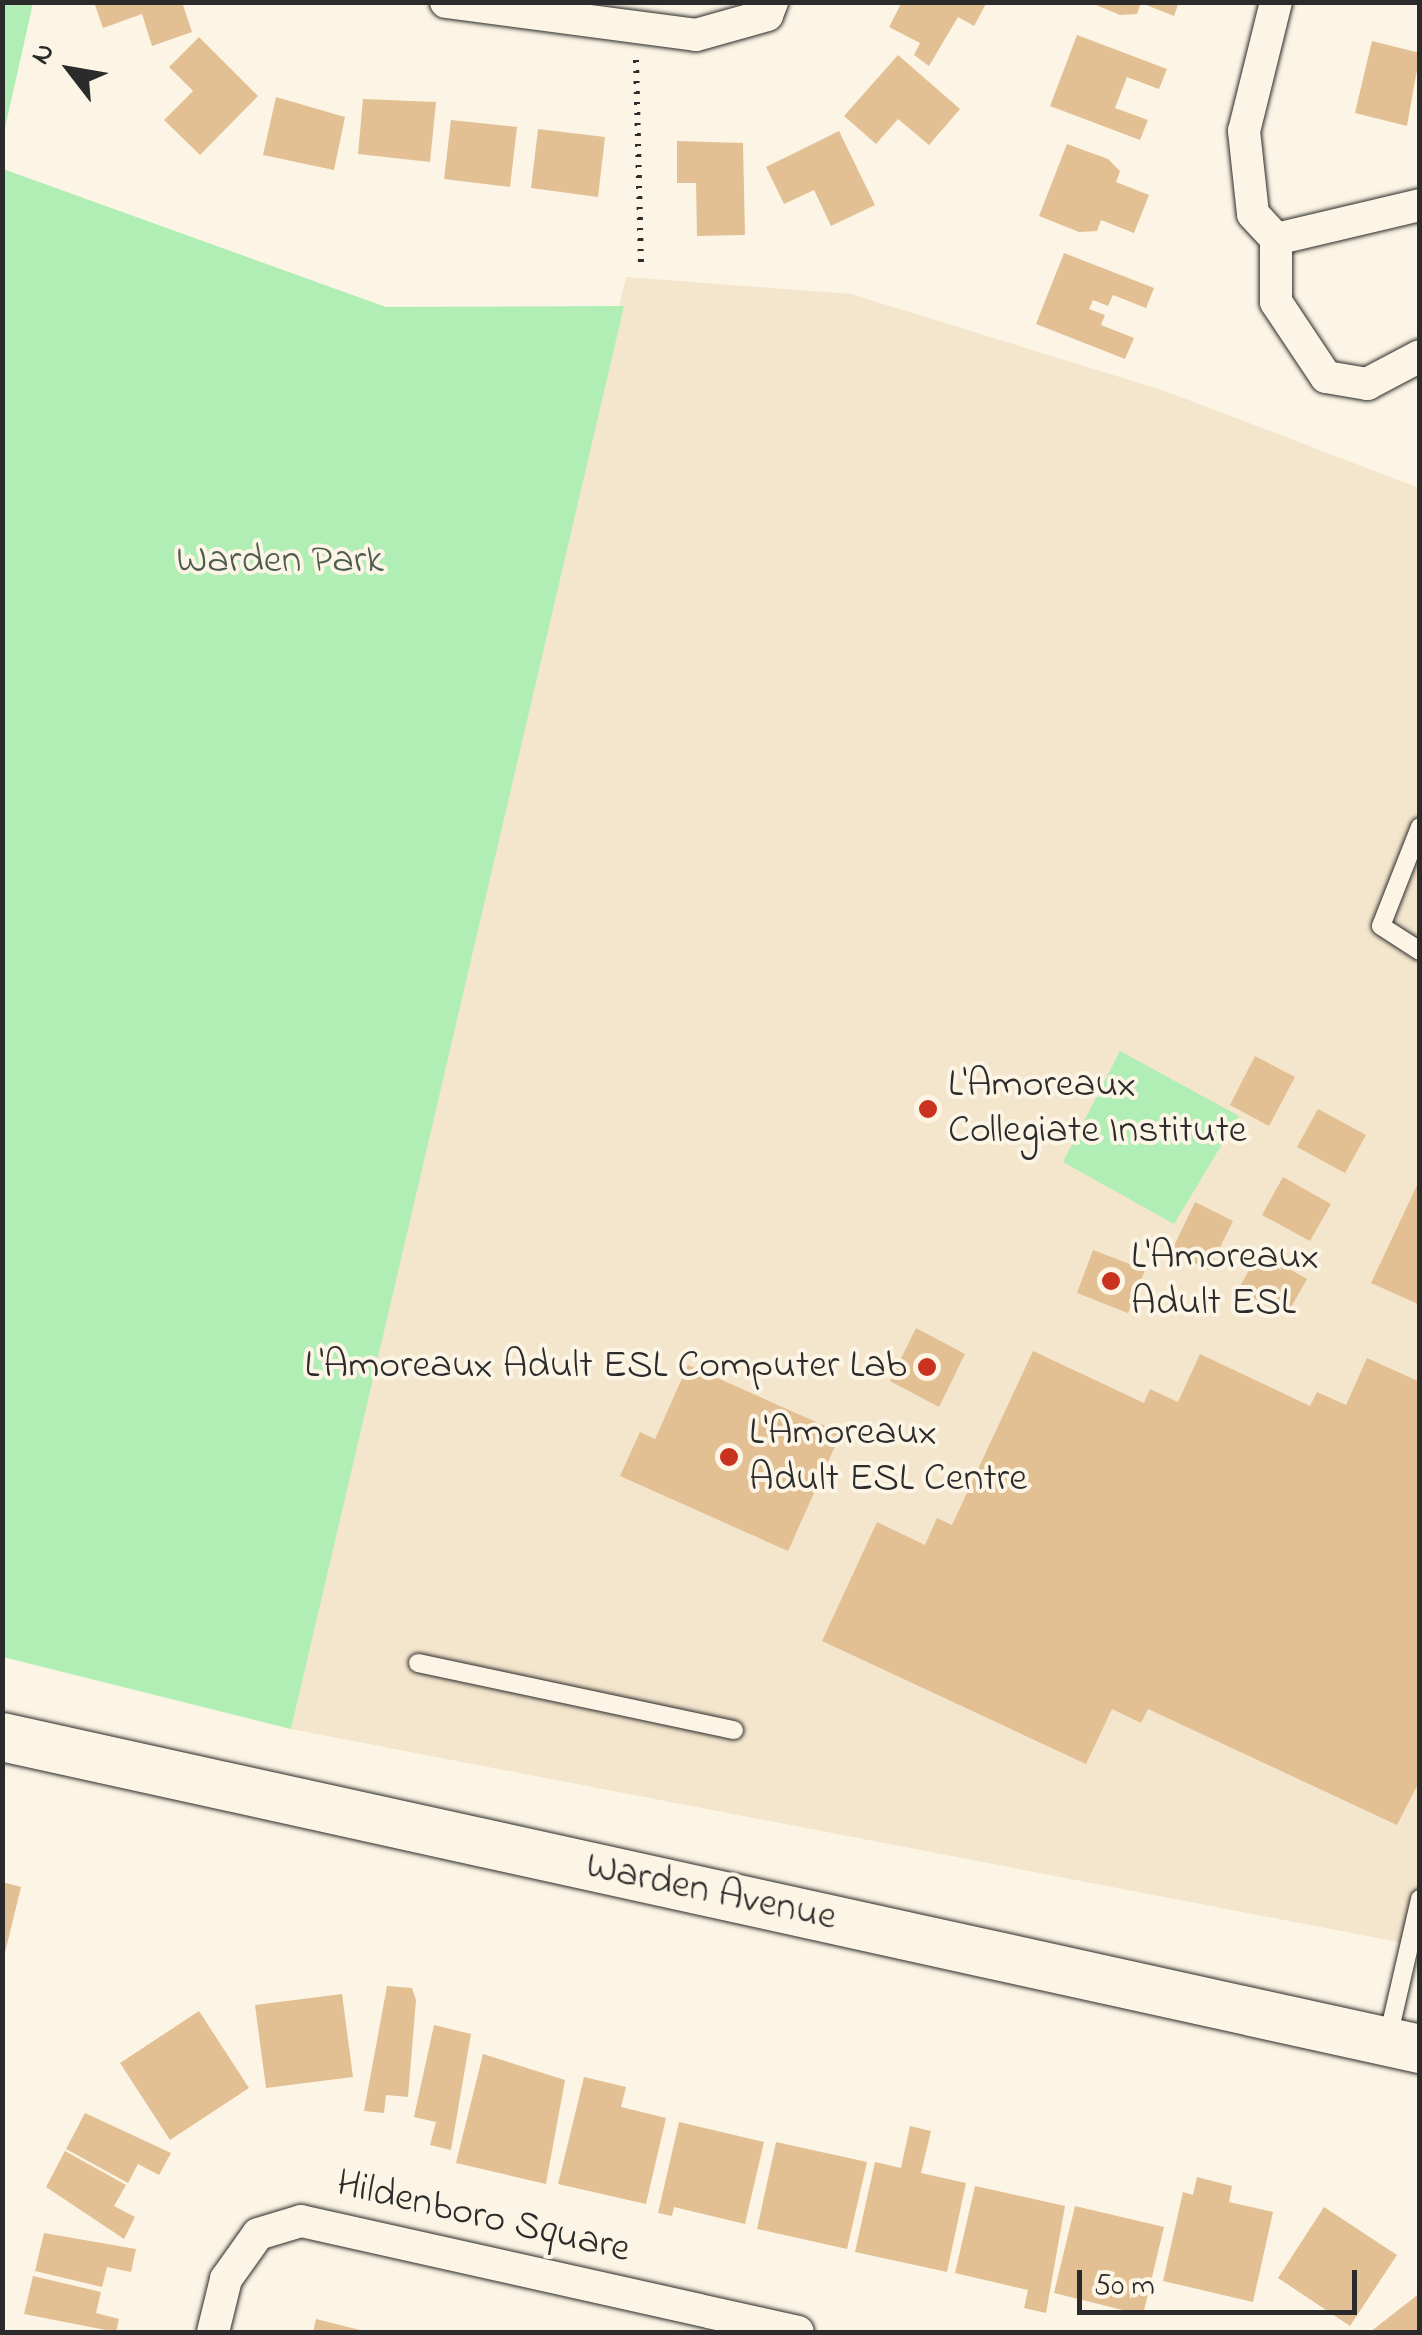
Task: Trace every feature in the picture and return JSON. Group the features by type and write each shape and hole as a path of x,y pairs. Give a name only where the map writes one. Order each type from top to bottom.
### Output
{"main road":[{"name":"Warden Avenue","path":"2,1737 1403,2046"}],"street":[{"path":"446,2 635,32 696,35 766,16 772,2"},
{"path":"1276,2 1244,131 1253,214 1276,239 1276,302 1326,377 1367,384 1420,356"},
{"path":"1276,239 1420,205"},
{"name":"Hildenboro Square","path":"214,2332 226,2279 258,2234 300,2221 798,2332"}],"lane":[{"path":"1420,827 1381,926 1420,952"},
{"path":"418,1663 734,1730"},
{"path":"1403,2046 1420,1899"}],"path":[{"path":"635,32 641,268"}],"shaded area":[{"name":"L'Amoreaux Collegiate Institute","path":"626,277 851,294 1165,391 1419,488 1419,1946 291,1729"}],"green space":[{"path":"2,3 33,3 3,137"},
{"name":"Warden Park","path":"3,169 386,307 624,306 291,1729 3,1657"},
{"path":"1120,1051 1239,1116 1174,1224 1063,1162"}],"building":[{"path":"94,2 182,2 192,32 152,46 142,14 103,28"},
{"path":"902,2 987,2 974,26 958,17 929,66 914,55 920,43 889,27"},
{"path":"1089,2 1179,2 1174,16 1141,3 1137,14 1120,15"},
{"path":"1077,35 1167,69 1159,89 1127,77 1115,108 1148,120 1140,140 1050,106"},
{"path":"199,37 258,96 200,155 164,120 193,91 169,67"},
{"path":"1372,41 1420,53 1407,126 1355,113"},
{"path":"898,55 960,109 929,145 898,119 876,144 844,116"},
{"path":"276,97 345,117 334,170 263,155"},
{"path":"363,99 436,102 430,162 358,154"},
{"path":"451,120 517,127 510,187 444,179"},
{"path":"538,129 605,137 598,197 531,188"},
{"path":"839,131 875,205 831,226 814,190 784,204 766,167"},
{"path":"677,141 743,143 745,235 697,236 696,183 677,183"},
{"path":"1067,144 1108,159 1120,171 1116,182 1149,195 1134,233 1101,220 1097,231 1079,232 1039,216"},
{"path":"1064,253 1154,288 1146,308 1113,295 1108,306 1093,300 1089,309 1105,315 1101,325 1134,338 1125,359 1036,324"},
{"path":"1255,1056 1295,1077 1269,1126 1230,1105"},
{"path":"1318,1109 1366,1135 1345,1173 1297,1147"},
{"path":"1283,1177 1331,1204 1310,1241 1262,1215"},
{"path":"1420,1179 1420,1305 1371,1283"},
{"path":"1195,1202 1233,1221 1209,1270 1171,1252"},
{"name":"L'Amoreaux Adult ESL","path":"1093,1250 1145,1270 1128,1313 1077,1293"},
{"path":"1259,1252 1307,1279 1286,1316 1238,1290"},
{"name":"L'Amoreaux Adult ESL Computer Lab","path":"916,1328 965,1354 939,1407 890,1381"},
{"path":"1033,1351 1144,1403 1150,1389 1178,1402 1200,1354 1310,1406 1317,1392 1346,1405 1367,1358 1420,1382 1420,1780 1397,1825 1148,1709 1141,1723 1112,1709 1086,1764 822,1641 877,1522 925,1545 937,1518 952,1525"},
{"name":"L'Amoreaux Adult ESL Centre","path":"688,1365 841,1433 788,1551 620,1476 640,1432 655,1439"},
{"path":"2,1882 21,1887 4,1957 2,1957"},
{"path":"387,1986 412,1988 416,2000 408,2097 386,2095 384,2113 364,2111"},
{"path":"342,1994 353,2077 266,2088 255,2005"},
{"path":"199,2011 249,2088 170,2140 120,2063"},
{"path":"434,2025 471,2034 451,2150 430,2145 436,2122 414,2117"},
{"path":"483,2054 565,2080 546,2184 456,2163"},
{"path":"584,2077 626,2087 621,2107 666,2118 646,2204 558,2184"},
{"path":"85,2113 171,2153 159,2175 138,2164 128,2183 66,2149"},
{"path":"679,2122 764,2142 745,2224 674,2207 672,2216 658,2213"},
{"path":"910,2126 931,2131 921,2173 966,2183 947,2272 855,2252 875,2162 901,2168"},
{"path":"776,2142 867,2162 847,2249 757,2229"},
{"path":"65,2151 126,2185 114,2206 135,2217 124,2239 46,2187"},
{"path":"1197,2177 1232,2186 1229,2202 1273,2212 1253,2302 1163,2281 1183,2192 1193,2195"},
{"path":"975,2186 1065,2206 1046,2313 1024,2308 1028,2290 955,2273"},
{"path":"1075,2206 1164,2227 1143,2315 1054,2293"},
{"path":"1324,2207 1397,2255 1350,2326 1278,2278"},
{"path":"44,2233 136,2249 131,2272 107,2267 102,2287 35,2271"},
{"path":"33,2276 101,2292 96,2313 119,2319 116,2332 24,2314"},
{"path":"1420,2293 1420,2332 1370,2332"},
{"path":"316,2319 364,2331 364,2332 313,2332"}],"place":[{"name":"L'Amoreaux Collegiate Institute","path":"928,1109"},
{"name":"L'Amoreaux Adult ESL","path":"1111,1281"},
{"name":"L'Amoreaux Adult ESL Computer Lab","path":"927,1367"},
{"name":"L'Amoreaux Adult ESL Centre","path":"729,1457"}]}
